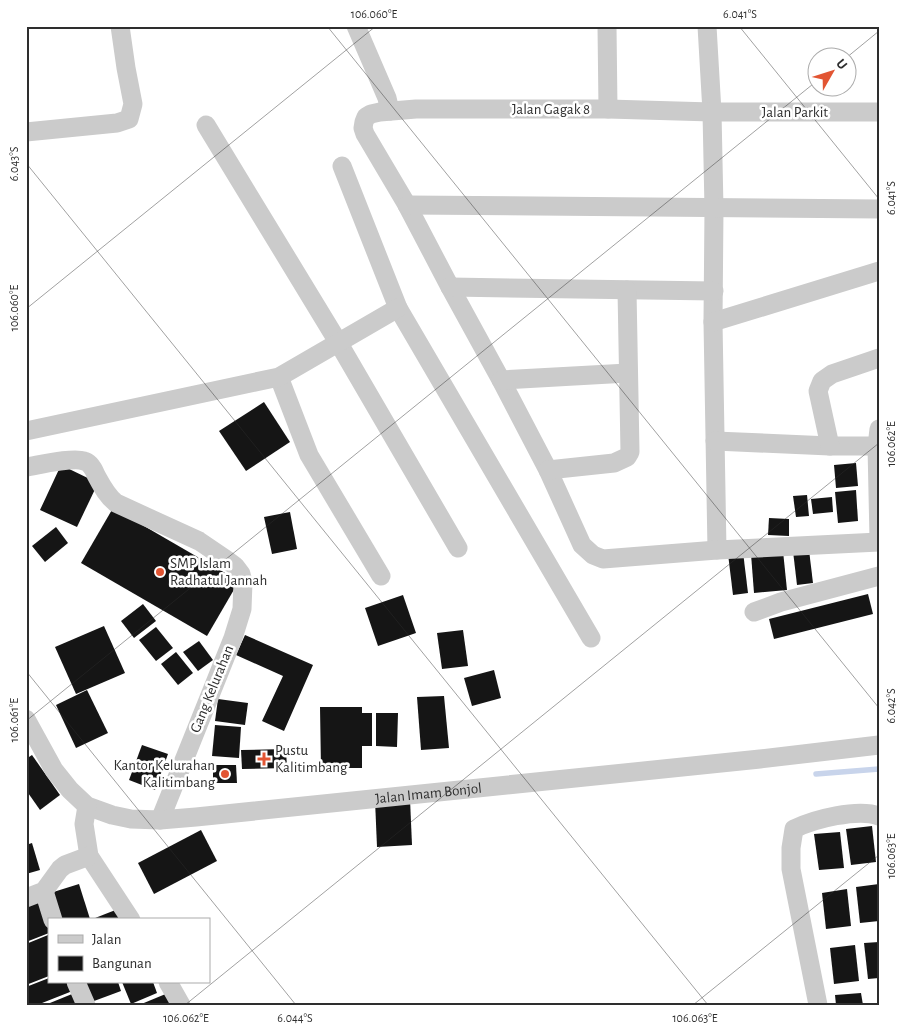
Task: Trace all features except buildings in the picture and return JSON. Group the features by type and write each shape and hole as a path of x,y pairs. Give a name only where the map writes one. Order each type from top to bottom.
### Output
{"street":[{"path":"26,132 117,123 129,119 133,104 120,26"},
{"path":"356,26 387,98 390,111"},
{"path":"607,26 608,108"},
{"path":"707,26 712,112 714,208 713,322 717,550"},
{"name":"Jalan Gagak 8","path":"407,205 365,134 363,128 366,117 380,112 416,109 608,108 712,112"},
{"name":"Jalan Parkit","path":"712,112 879,112"},
{"path":"206,125 338,342 458,548"},
{"path":"342,166 398,308 591,638"},
{"path":"715,441 830,446 878,437 879,540 603,559 593,555 582,545 548,470 407,205 879,209"},
{"path":"713,322 879,271"},
{"path":"450,287 714,291"},
{"path":"548,470 614,464 627,457 630,452 626,290"},
{"path":"26,430 279,377 398,308"},
{"path":"830,446 818,392 822,381 832,374 879,358"},
{"path":"501,380 628,373"},
{"path":"279,377 310,455 381,576"},
{"name":"Gang Kelurahan","path":"26,467 84,460 93,468 106,493 116,504 199,541 227,560 241,574 243,582 242,609 233,638 160,820"},
{"path":"754,612 781,602 879,576"},
{"name":"Jalan Imam Bonjol","path":"26,719 54,770 86,815 112,815 130,819 160,820 760,759 879,745"},
{"path":"818,1005 791,869 791,848 794,829 808,822 855,813 870,813 879,816"},
{"path":"86,815 89,854 130,918"},
{"path":"52,918 35,895 65,865 89,854"},
{"path":"77,984 86,1005"},
{"path":"169,984 181,1005"}],"waterway":[{"path":"816,774 879,769"}],"place":[{"name":"SMP Islam Radhatul Jannah","path":"160,572"},
{"name":"Pustu Kalitimbang","path":"264,759"},
{"name":"Kantor Kelurahan Kalitimbang","path":"225,774"}]}
